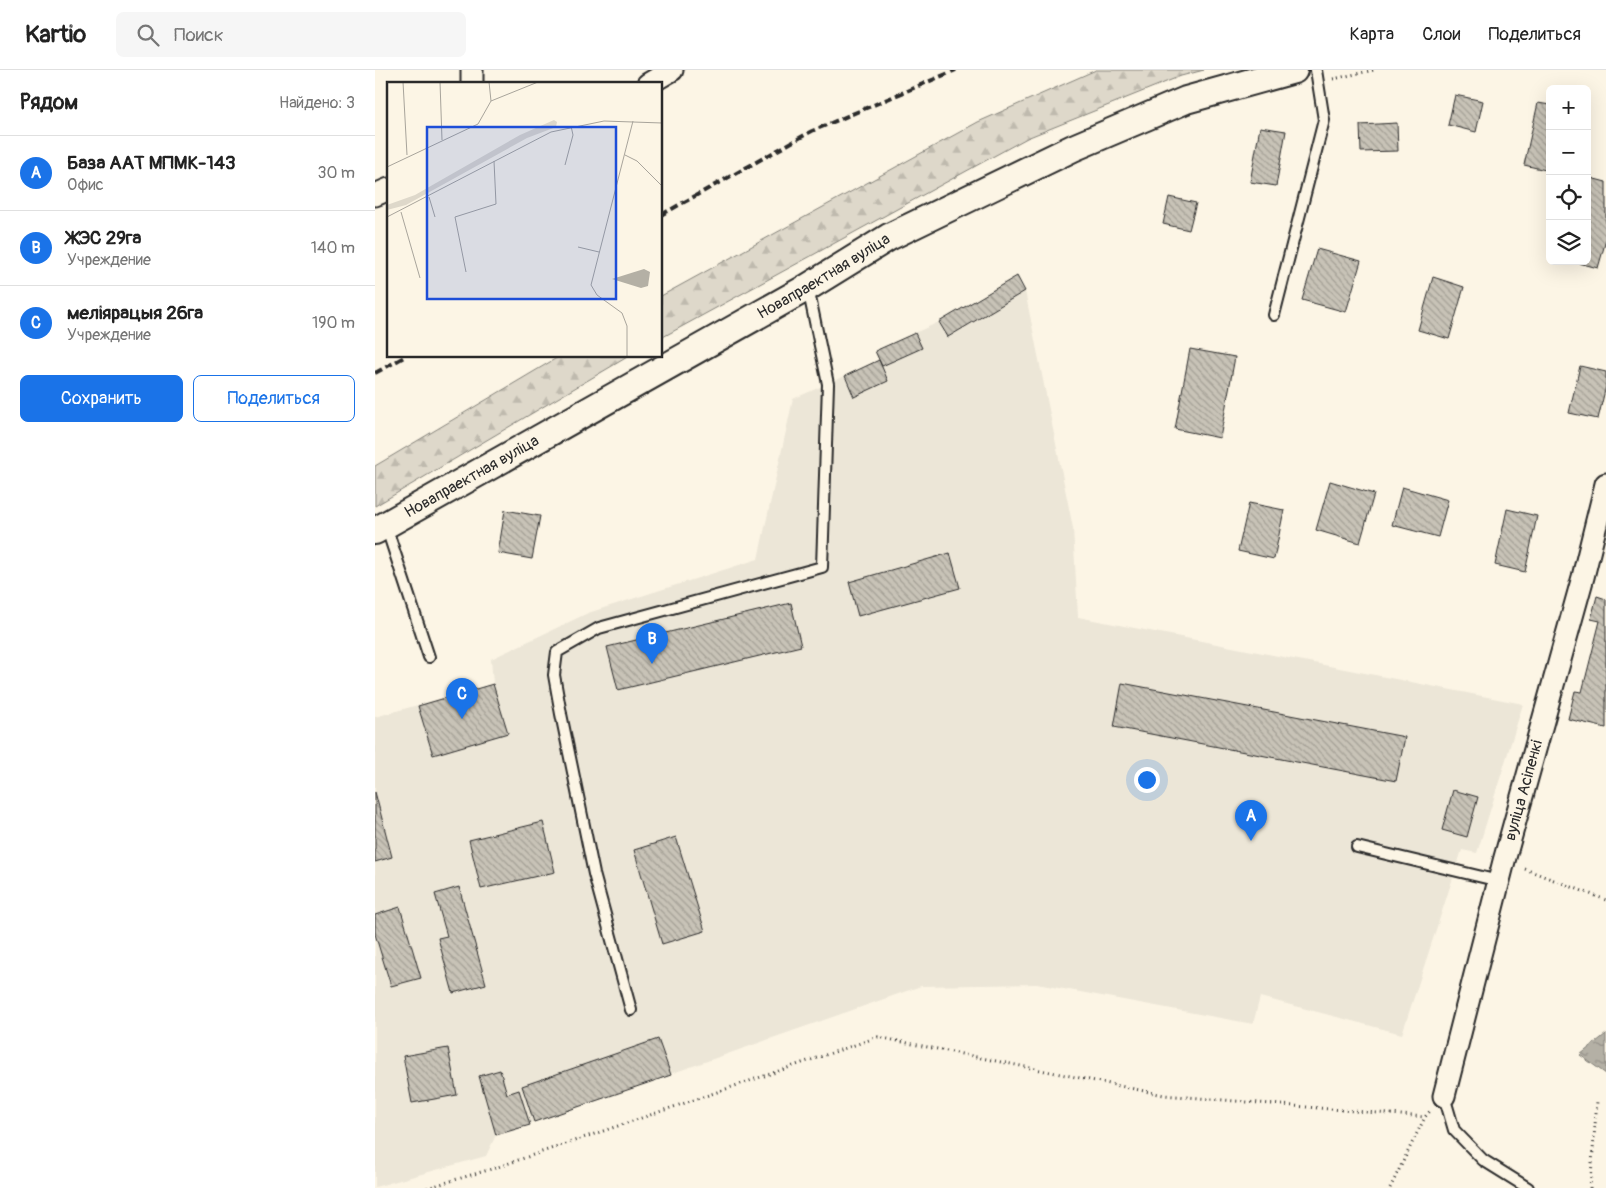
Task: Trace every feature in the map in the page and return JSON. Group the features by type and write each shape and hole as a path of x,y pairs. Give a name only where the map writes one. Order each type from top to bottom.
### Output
{"street":[{"path":"651,82 672,70"},
{"name":"Новапраектная вуліца","path":"380,528 808,286 889,237 1073,148 1186,100 1294,70"},
{"path":"375,195 387,190"},
{"name":"вуліца Асіпенкі","path":"1444,1096 1501,871 1583,577 1606,484"}],"lane":[{"path":"1274,315 1324,120 1316,70"},
{"path":"631,1010 594,874 554,675 557,652 599,628 822,568 828,384 808,286"},
{"path":"380,528 429,657"},
{"path":"1357,847 1501,871"},
{"path":"1444,1096 1454,1130 1483,1160 1527,1188"}],"path":[{"path":"1318,83 1374,70"},
{"path":"1501,871 1606,900"},
{"path":"427,1188 495,1168 878,1037 1164,1095 1425,1116"},
{"path":"1390,1188 1425,1116 1444,1096"},
{"path":"1590,1188 1597,1101"}],"shaded area":[{"path":"1017,276 1025,291 1073,528 1078,617 1523,704 1477,853 1462,850 1402,1034 1260,997 1253,1024 1037,984 921,986 496,1135 486,1156 375,1187 375,717 493,684 491,659 588,613 758,559 793,399 879,361 875,351 939,322"}],"green space":[{"path":"1096,70 1204,70 1181,76 1027,138 663,337 663,295 978,122"},
{"path":"557,358 626,358 375,506 375,466"}],"water":[{"path":"1606,1034 1606,1074 1580,1055"}],"building":[{"path":"1455,95 1483,101 1476,132 1448,125"},
{"path":"1538,103 1546,104 1546,170 1524,165"},
{"path":"1397,123 1398,151 1361,152 1360,125"},
{"path":"1260,127 1286,131 1276,186 1250,182"},
{"path":"1591,178 1606,182 1606,240 1598,268 1586,265 1591,265"},
{"path":"1169,197 1196,203 1189,230 1163,224"},
{"path":"1317,249 1361,261 1346,312 1302,300"},
{"path":"1017,276 1025,291 948,337 939,322"},
{"path":"1433,277 1464,287 1449,339 1418,330"},
{"path":"915,333 922,348 882,366 875,351"},
{"path":"1190,349 1235,357 1220,438 1175,429"},
{"path":"879,360 888,381 854,397 845,376"},
{"path":"1580,366 1606,372 1606,386 1598,419 1569,413"},
{"path":"1330,481 1374,494 1360,543 1316,530"},
{"path":"1402,487 1448,500 1438,537 1392,525"},
{"path":"1249,503 1284,510 1274,559 1238,551"},
{"path":"1507,509 1537,516 1525,572 1495,565"},
{"path":"505,510 540,516 532,559 498,553"},
{"path":"950,553 960,588 858,616 849,582"},
{"path":"1597,596 1606,599 1606,728 1568,719 1575,691 1582,692 1600,621 1591,619"},
{"path":"791,603 801,646 618,690 607,647"},
{"path":"1122,683 1405,737 1396,781 1114,727"},
{"path":"493,684 508,733 433,755 418,706"},
{"path":"1453,790 1478,797 1467,837 1442,830"},
{"path":"375,792 392,857 375,862"},
{"path":"543,822 555,872 481,889 469,840"},
{"path":"676,837 705,931 662,944 634,850"},
{"path":"459,887 486,984 453,993 438,938 447,936 435,894"},
{"path":"400,907 421,978 391,986 375,934 375,915"},
{"path":"658,1039 671,1075 534,1122 522,1086"},
{"path":"448,1048 457,1095 412,1103 403,1056"},
{"path":"500,1070 507,1094 519,1090 530,1125 496,1135 479,1076"}],"railway":[{"path":"663,214 812,131 956,70"},
{"path":"375,373 402,358"}],"place":[{"name":"ЖЭС 29га","path":"652,664"},
{"name":"меліярацыя 26га","path":"462,719"},
{"name":"База ААТ МПМК-143","path":"1251,841"}]}
